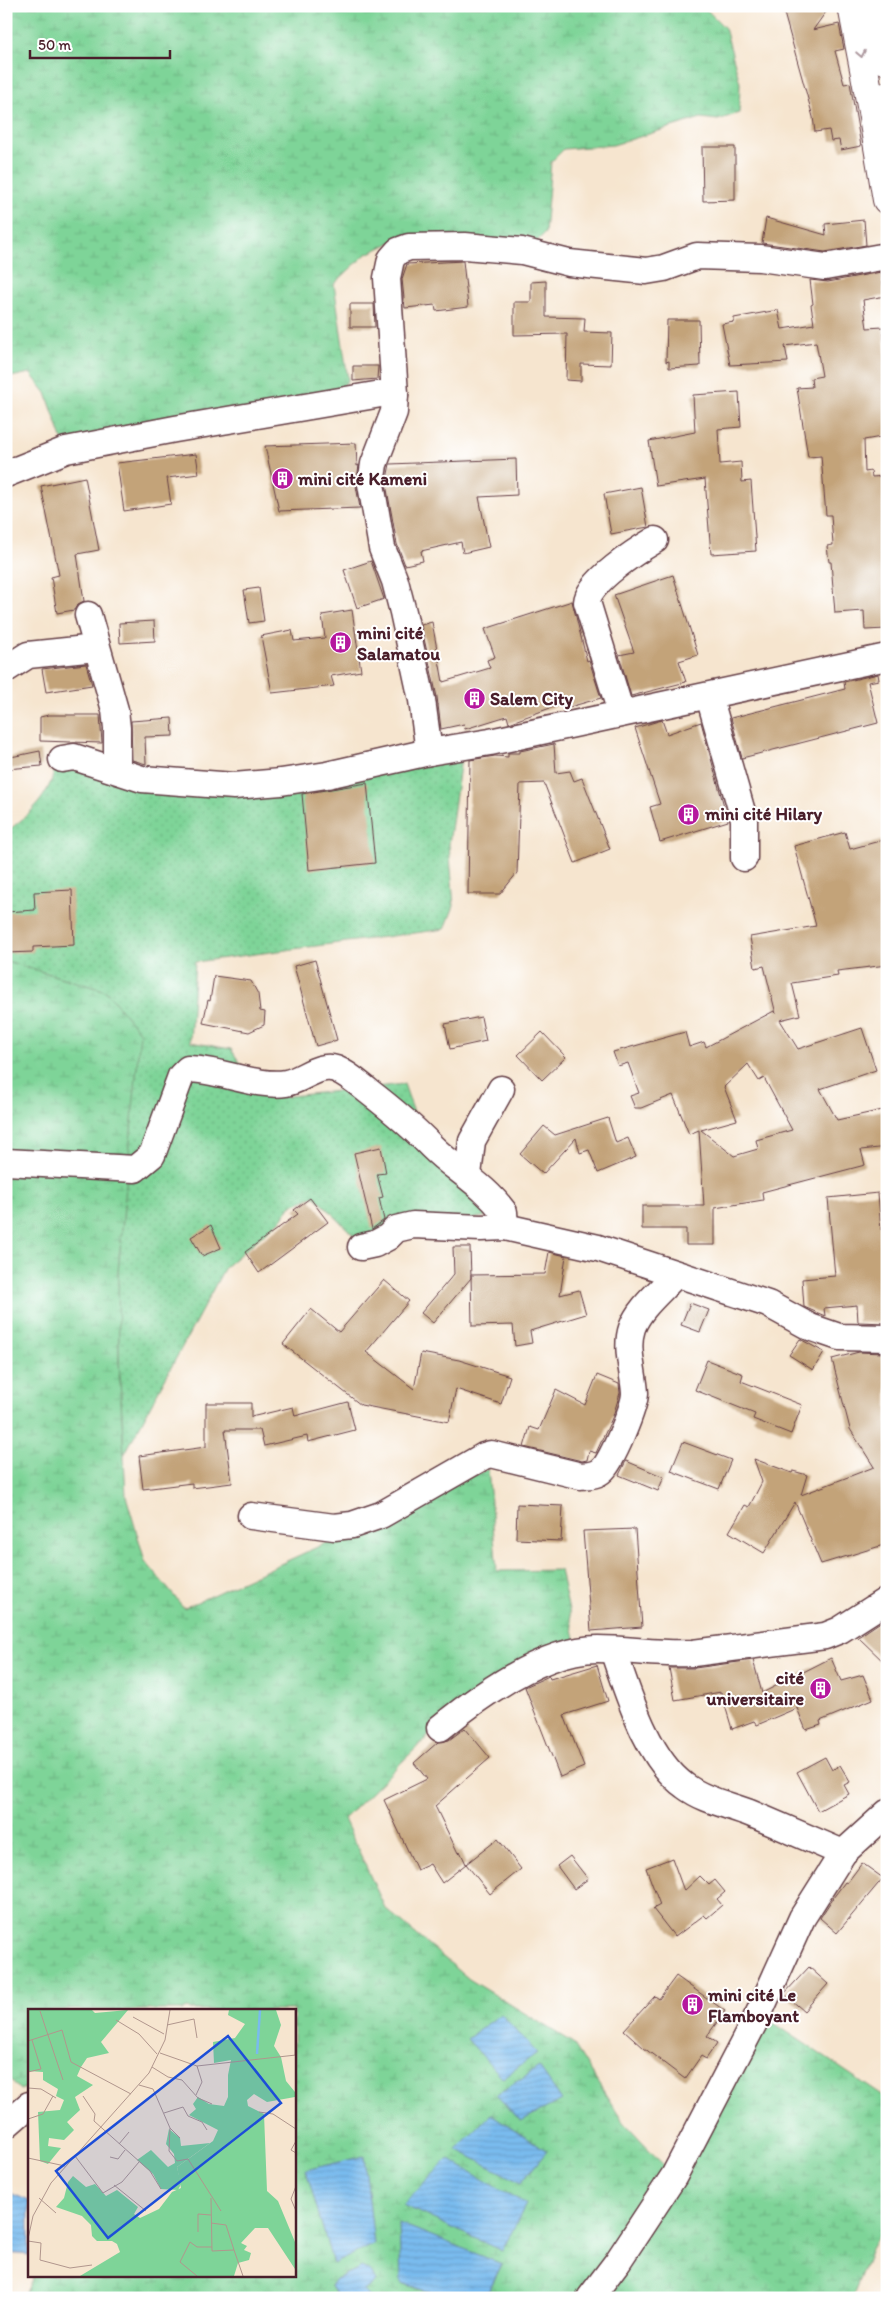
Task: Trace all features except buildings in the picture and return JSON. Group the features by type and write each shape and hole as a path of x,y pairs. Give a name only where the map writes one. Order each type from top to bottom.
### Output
{"main road":[{"path":"852,6 879,100 887,200"},
{"path":"875,6 887,61"}],"street":[{"path":"429,752 422,700 403,612 395,581 382,548 371,484 374,464 394,412 395,394 387,278 391,259 398,251 409,247 465,246 522,251 569,263 646,271 664,268 697,256 760,258 824,267 887,256"},
{"path":"6,474 66,450 204,424 381,394 395,394"},
{"path":"621,713 587,602 588,597 598,584 630,556 655,540"},
{"path":"88,615 117,721 117,770"},
{"path":"6,669 28,655 96,648"},
{"path":"62,759 74,757 142,779 234,786 281,782 326,775 429,752 490,742 887,657"},
{"path":"709,696 744,819 744,858"},
{"path":"6,1162 135,1168 152,1155 181,1076 188,1069 271,1083 286,1083 322,1068 329,1068 349,1076 369,1091 409,1122 436,1150 468,1175 504,1212 505,1227"},
{"path":"468,1175 472,1141 501,1089"},
{"path":"361,1247 376,1244 388,1237 396,1229 413,1224 481,1228 505,1227 598,1248 675,1275 768,1304 810,1327 839,1337 887,1338"},
{"path":"251,1516 334,1527 352,1525 381,1515 484,1456 491,1454 581,1476 593,1475 603,1470 611,1457 633,1408 635,1395 630,1354 631,1329 639,1315 675,1275"},
{"path":"440,1728 477,1698 514,1676 573,1651 597,1649 675,1654 825,1636 840,1630 887,1600"},
{"path":"613,1650 640,1725 666,1768 684,1786 705,1798 750,1813 843,1853"},
{"path":"590,2298 618,2261 674,2176 759,2012 802,1918 843,1853 887,1813"},
{"path":"6,2125 28,2106"}],"green space":[{"path":"6,6 703,6 725,28 740,83 739,113 718,120 701,118 613,145 564,149 551,162 545,233 533,245 400,238 365,255 334,284 348,380 339,391 66,450 46,393 30,373 6,378"},
{"path":"463,745 449,844 454,906 445,929 195,962 190,1042 231,1049 254,1085 269,1096 281,1097 404,1084 417,1121 504,1212 362,1244 315,1196 290,1206 283,1218 225,1267 124,1455 119,1361 118,1272 127,1169 106,991 6,961 6,832 23,819 43,797 55,768 234,786"},
{"path":"6,961 106,991 140,1033 118,1272 119,1361 126,1496 145,1561 184,1608 488,1469 497,1571 560,1570 580,1661 458,1707 344,1819 385,1908 469,1979 573,2043 623,2122 674,2176 759,2013 887,2099 887,2220 871,2249 852,2298 485,2298 502,2264 401,2283 447,2298 371,2298 363,2291 376,2280 361,2267 336,2279 331,2286 338,2298 23,2298 34,2276 295,2276 295,2009 28,2009 28,2086 20,2090 6,2074"}],"water":[{"path":"501,2014 537,2053 503,2078 467,2039"},
{"path":"539,2067 562,2100 521,2121 496,2095"},
{"path":"491,2114 547,2151 521,2183 456,2149"},
{"path":"364,2156 374,2244 333,2264 306,2170"},
{"path":"448,2159 526,2204 502,2251 403,2205"},
{"path":"6,2191 28,2201 28,2255 6,2253"},
{"path":"399,2223 502,2264 485,2298 447,2298 401,2283"},
{"path":"361,2267 370,2271 376,2280 364,2291 371,2298 338,2298 331,2286 336,2279"}],"place":[{"name":"mini cité Kameni","path":"282,479"},
{"name":"mini cité Salamatou","path":"341,643"},
{"name":"Salem City","path":"474,699"},
{"name":"mini cité Hilary","path":"689,814"},
{"name":"cité universitaire","path":"820,1688"},
{"name":"mini cité Le Flamboyant","path":"692,2005"}]}
